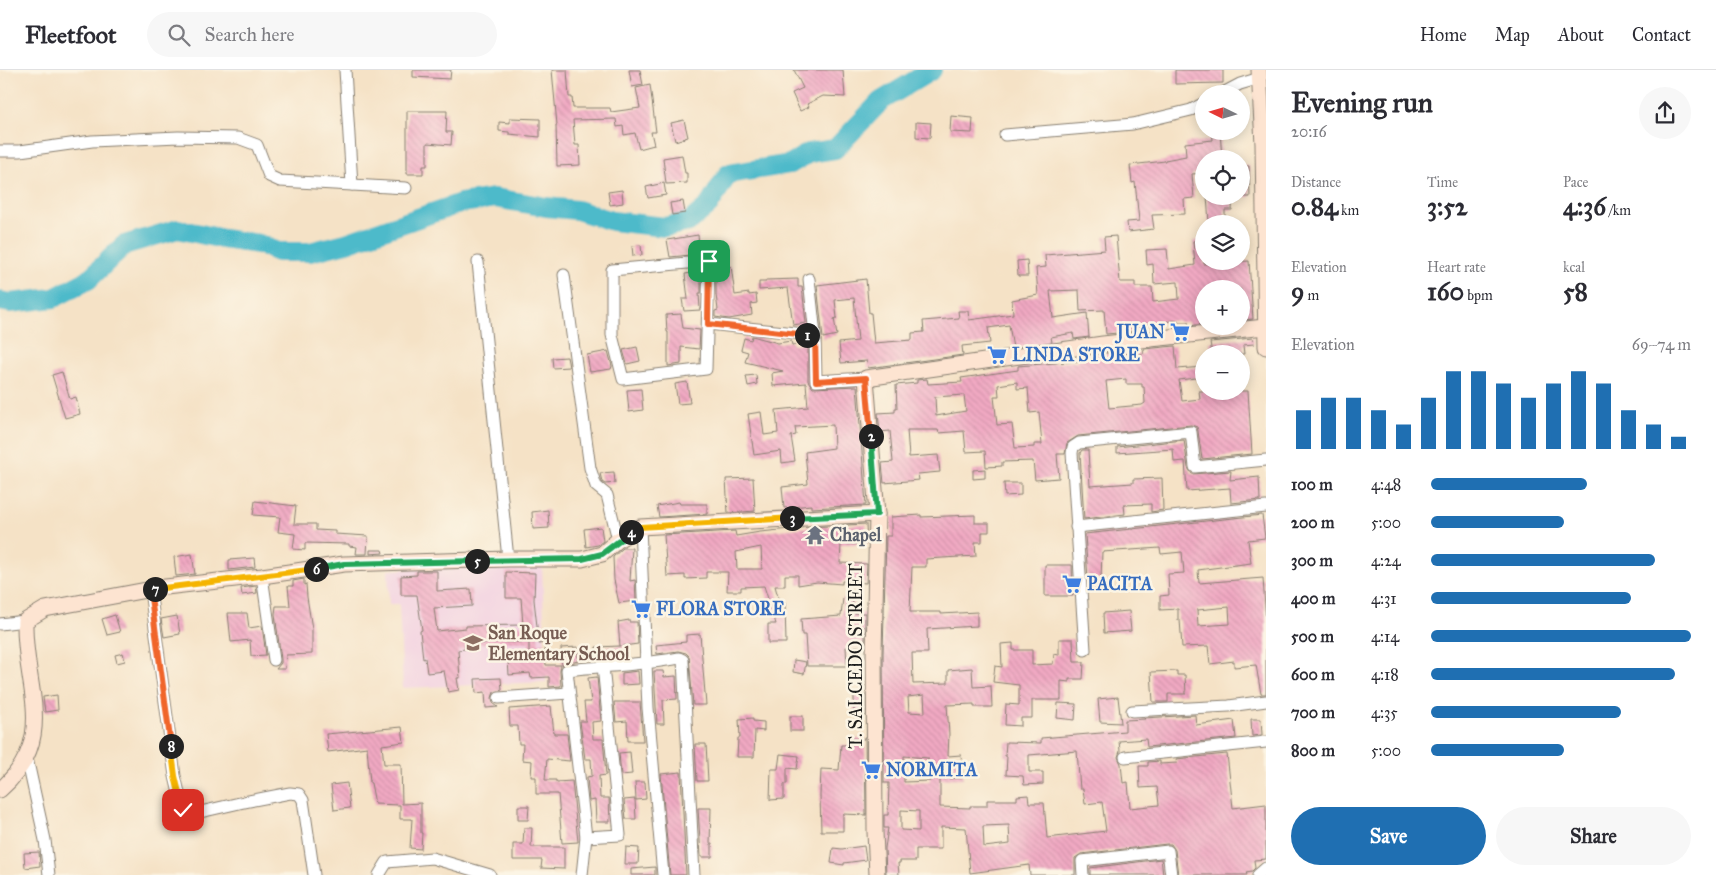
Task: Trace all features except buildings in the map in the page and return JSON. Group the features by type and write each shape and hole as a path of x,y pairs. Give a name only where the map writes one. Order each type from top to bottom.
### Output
{"street":[{"path":"345,70 352,185"},
{"path":"1238,85 1259,74 1263,144 1266,347"},
{"path":"1005,135 1133,124 1195,108"},
{"path":"0,151 20,151 92,141 178,137 238,138 257,145 269,176 280,181 406,188"},
{"path":"709,261 708,324 706,369 623,379 612,335 612,270 709,261"},
{"path":"478,262 508,559"},
{"path":"564,275 590,468 596,486 607,495 618,540"},
{"path":"809,279 815,335 816,381 866,378 1103,344 1265,327"},
{"path":"708,324 815,335"},
{"name":"T. SALCEDO STREET","path":"866,378 877,514 874,673 877,875"},
{"path":"1085,650 1076,527 1073,447 1079,443 1191,432 1195,467 1266,460"},
{"path":"1076,527 1266,507"},
{"path":"0,624 25,621 45,609 150,590 344,564 508,559 582,559 602,554 618,540 640,527 877,514"},
{"path":"640,527 648,708 662,875"},
{"path":"262,576 274,660"},
{"path":"150,590 175,776 183,810 188,814 196,813 290,793 299,794 303,800 314,875"},
{"path":"0,790 11,781 27,758 35,734 34,705 24,640 25,621"},
{"path":"582,875 586,837 566,670 647,664 679,658 683,660 694,875"},
{"path":"586,837 620,836 603,666"},
{"path":"499,698 569,693"},
{"path":"1132,711 1229,706 1266,701"},
{"path":"1125,757 1266,742"},
{"path":"27,758 45,840 49,875"},
{"path":"1083,875 1082,861 1168,851 1171,875"},
{"path":"379,875 387,862 432,858 490,875"},
{"path":"1258,875 1266,868"}],"shaded area":[{"name":"San Roque Elementary School","path":"542,564 546,682 403,688 399,604 389,604 388,570"}],"waterway":[{"path":"0,301 10,303 54,298 88,280 124,245 178,229 223,239 259,244 278,252 310,252 346,243 461,203 495,198 546,207 577,210 612,221 665,227 689,222 709,205 728,174 790,164 809,153 835,149 881,101 932,70"}],"place":[{"name":"JUAN","path":"1180,332"},
{"name":"LINDA STORE","path":"997,355"},
{"name":"Chapel","path":"815,535"},
{"name":"PACITA","path":"1072,584"},
{"name":"FLORA STORE","path":"641,609"},
{"name":"San Roque Elementary School","path":"473,643"},
{"name":"NORMITA","path":"871,770"}],"route":[{"path":"183,810 175,776 150,590 344,564 508,559 582,559 602,554 618,540 640,527 877,514 866,378 816,381 815,335 708,324 709,261"}]}
